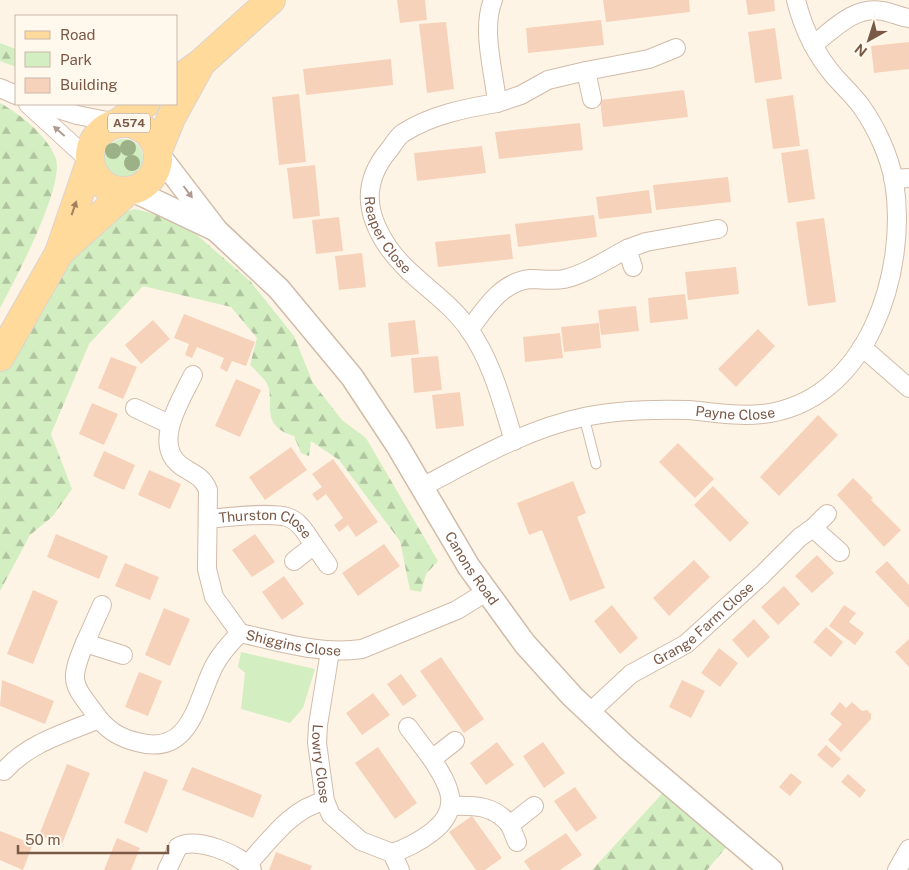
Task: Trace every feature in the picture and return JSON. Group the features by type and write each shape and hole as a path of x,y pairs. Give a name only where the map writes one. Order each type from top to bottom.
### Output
{"main road":[{"name":"A574","path":"178,80 201,63 270,0"},
{"name":"A574","path":"158,152 171,118 201,63"},
{"name":"A574","path":"0,357 59,253 89,161 93,140 99,132 118,123 145,105"},
{"name":"A574","path":"59,253 130,191 141,187 152,177 158,163 158,152 154,140 140,126 118,123"},
{"path":"89,161 100,181 118,191 130,191"}],"street":[{"path":"493,0 489,11 489,37 497,103"},
{"name":"Payne Close","path":"422,488 514,440 547,427 584,417 616,413 686,410 759,415 791,409 808,401 834,382 849,366 862,347 882,307 893,269 897,244 901,178 871,121 861,106 825,65 813,45 804,27 796,0"},
{"path":"813,45 856,13 867,10 882,11 909,18"},
{"name":"Reaper Close","path":"514,440 491,369 469,330 449,305 418,279 388,247 373,217 369,190 378,163 402,133 464,109 497,103 521,95 548,80 649,59 676,48"},
{"path":"586,71 592,99"},
{"path":"0,88 15,95"},
{"path":"29,105 89,161"},
{"path":"45,105 77,115 118,123"},
{"name":"Canons Road","path":"158,152 217,230 279,289 352,377 422,488 453,543 486,592 525,644 589,713 771,870"},
{"name":"Canons Road","path":"130,191 217,230"},
{"path":"469,330 492,300 507,287 527,279 564,279 646,242 718,229"},
{"path":"628,249 633,267"},
{"path":"862,347 909,388"},
{"name":"Thurston Close","path":"193,375 169,424 169,446 172,455 178,463 198,475 205,482 208,490 207,569 214,597 240,633"},
{"path":"135,408 169,424"},
{"name":"Grange Farm Close","path":"589,713 631,674 686,644 827,514"},
{"name":"Thurston Close","path":"208,519 245,516 287,517 303,530 328,565"},
{"path":"813,528 840,552"},
{"name":"Thurston Close","path":"294,561 314,545"},
{"name":"Shiggins Close","path":"102,605 74,668 74,681 107,728 123,738 148,745 169,743 186,730 214,666 227,646 240,633 330,651 362,649 457,610 486,592"},
{"path":"85,643 123,655"},
{"name":"Lowry Close","path":"330,651 318,725 317,743 325,801 331,815 361,841 392,853"},
{"path":"7,772 18,756 30,748 99,719"},
{"path":"400,870 392,853 415,846 445,822 451,806 449,790 432,759 408,727"},
{"path":"432,759 455,741"},
{"path":"168,870 178,847 191,842 229,853 250,867 294,816 311,804 325,801"},
{"path":"451,806 488,808 497,812 510,825 517,842"},
{"path":"510,825 534,806"},
{"path":"897,870 909,849"}],"lane":[{"path":"584,417 596,464"}],"green space":[{"path":"0,43 15,49 15,67 0,61"},
{"path":"0,103 24,119 47,142 56,159 57,173 53,191 37,234 0,308"},
{"path":"124,139 137,145 143,158 137,171 124,177 111,171 105,158 111,145"},
{"path":"135,209 170,218 197,235 250,281 294,336 313,383 342,420 366,438 438,561 426,574 421,592 410,590 400,541 339,460 311,441 309,456 301,453 294,436 283,431 272,419 269,389 266,382 250,365 257,338 231,307 143,286 89,344 51,434 72,489 53,516 30,535 0,591 0,372 49,284 82,241 118,214"},
{"path":"241,652 315,669 303,708 290,723 241,709 245,673 238,667"},
{"path":"670,785 734,838 707,870 592,870"}],"building":[{"path":"397,0 425,0 427,20 400,23"},
{"path":"603,0 689,0 690,12 606,22"},
{"path":"746,0 774,0 775,11 748,15"},
{"path":"601,20 604,45 528,53 526,28"},
{"path":"446,22 454,89 427,93 419,24"},
{"path":"775,28 782,79 755,83 748,32"},
{"path":"909,42 909,69 874,73 871,46"},
{"path":"391,59 393,85 306,95 303,69"},
{"path":"684,90 688,117 603,127 600,100"},
{"path":"299,94 306,162 279,165 272,97"},
{"path":"793,95 800,146 773,149 766,99"},
{"path":"580,123 583,150 499,159 495,132"},
{"path":"482,146 486,173 417,181 414,153"},
{"path":"808,149 815,199 788,203 781,153"},
{"path":"315,165 320,216 293,219 287,168"},
{"path":"728,177 731,202 656,210 653,185"},
{"path":"649,190 652,213 599,219 596,197"},
{"path":"594,215 597,237 518,247 515,224"},
{"path":"339,217 343,251 316,254 312,220"},
{"path":"824,218 836,302 808,306 796,222"},
{"path":"510,234 513,259 438,267 435,242"},
{"path":"362,253 366,287 339,290 335,256"},
{"path":"736,267 739,294 688,300 685,272"},
{"path":"685,294 688,319 650,323 648,298"},
{"path":"636,306 639,331 601,335 598,310"},
{"path":"184,314 255,342 246,366 232,361 227,372 220,368 224,358 197,347 192,358 185,355 189,344 174,338"},
{"path":"153,320 170,339 141,364 125,345"},
{"path":"415,320 419,354 391,357 388,323"},
{"path":"599,323 601,348 564,352 561,327"},
{"path":"758,329 775,346 736,387 718,369"},
{"path":"560,333 563,358 525,362 523,337"},
{"path":"438,356 442,390 414,393 411,358"},
{"path":"111,357 137,367 123,399 98,388"},
{"path":"236,379 261,390 240,437 215,426"},
{"path":"460,392 464,426 436,429 432,395"},
{"path":"92,403 118,414 104,445 79,434"},
{"path":"818,415 838,435 779,496 760,477"},
{"path":"678,443 714,479 695,498 659,462"},
{"path":"291,447 307,470 265,500 249,477"},
{"path":"104,451 135,465 124,490 93,476"},
{"path":"333,459 378,522 356,537 348,525 339,532 334,525 343,518 326,494 317,501 312,494 322,487 312,474"},
{"path":"149,470 181,484 170,509 138,495"},
{"path":"853,478 873,498 871,500 901,530 884,547 837,495"},
{"path":"573,481 586,513 577,517 605,588 570,601 542,530 529,535 517,503"},
{"path":"713,486 749,523 730,542 694,505"},
{"path":"56,534 108,556 99,579 47,557"},
{"path":"255,534 275,562 252,577 232,550"},
{"path":"384,544 400,566 358,596 342,573"},
{"path":"817,555 834,573 812,593 795,576"},
{"path":"694,560 710,577 669,616 653,598"},
{"path":"887,561 909,585 909,608 875,572"},
{"path":"125,563 159,577 150,600 115,586"},
{"path":"284,576 304,604 282,620 262,592"},
{"path":"784,586 800,604 778,625 761,607"},
{"path":"33,590 58,601 33,664 7,654"},
{"path":"612,605 638,638 620,654 594,621"},
{"path":"844,605 856,613 849,622 864,633 855,645 829,626"},
{"path":"164,608 190,619 170,666 145,655"},
{"path":"754,619 770,637 748,658 732,640"},
{"path":"826,627 843,642 831,657 813,642"},
{"path":"909,639 909,667 895,652"},
{"path":"719,648 738,663 720,687 701,673"},
{"path":"441,657 484,719 464,733 420,671"},
{"path":"139,672 162,681 148,716 125,707"},
{"path":"401,674 417,696 403,706 387,684"},
{"path":"2,680 54,701 45,724 0,706"},
{"path":"682,680 705,691 691,718 669,707"},
{"path":"373,693 390,715 362,735 346,713"},
{"path":"840,702 846,708 852,702 862,711 867,710 871,714 871,719 841,752 828,740 842,724 830,714"},
{"path":"497,742 514,765 486,785 470,763"},
{"path":"543,742 565,773 544,788 523,756"},
{"path":"826,745 841,759 832,768 817,755"},
{"path":"378,747 417,803 395,819 355,763"},
{"path":"67,764 90,773 62,844 39,835"},
{"path":"192,767 262,795 253,818 182,790"},
{"path":"144,771 168,780 147,833 124,823"},
{"path":"791,773 802,782 790,796 779,787"},
{"path":"848,774 866,790 860,798 841,782"},
{"path":"575,787 597,818 576,832 554,801"},
{"path":"472,816 502,858 485,870 476,870 449,832"},
{"path":"0,831 33,844 23,870 0,860"},
{"path":"566,833 582,855 560,870 530,870 524,861"},
{"path":"117,838 140,848 131,870 104,870"},
{"path":"276,852 312,866 310,870 269,870"}]}
